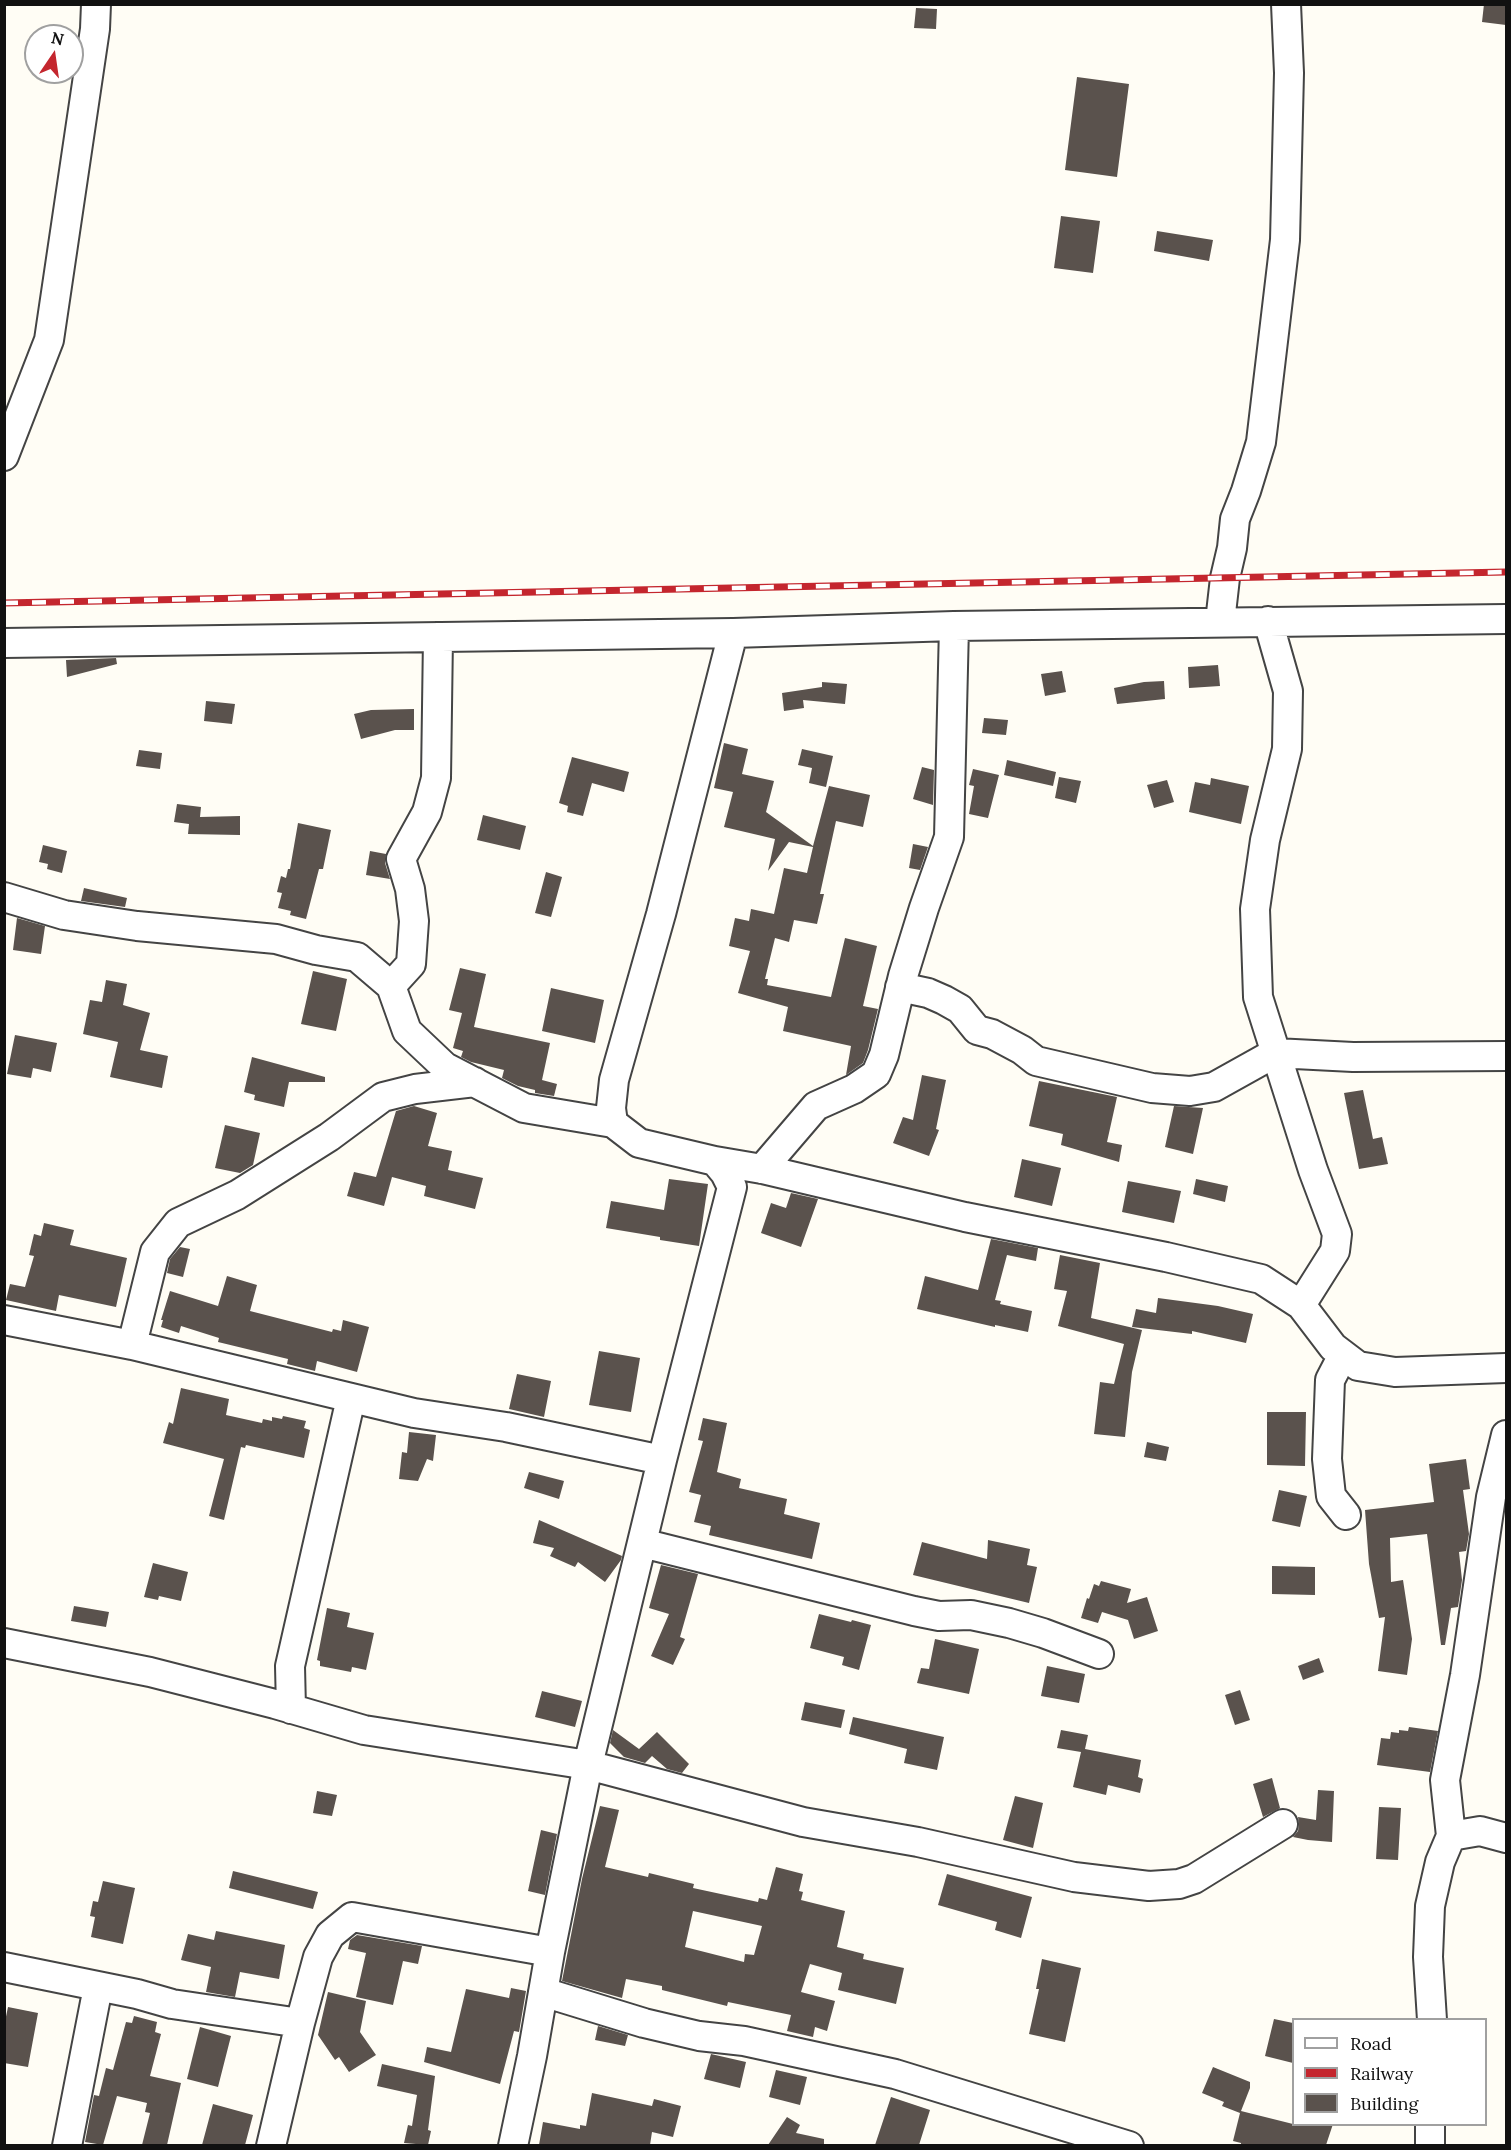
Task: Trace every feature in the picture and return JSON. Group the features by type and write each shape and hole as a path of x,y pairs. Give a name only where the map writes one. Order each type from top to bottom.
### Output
{"street":[{"path":"4,456 49,340 95,29 96,4"},
{"path":"1220,622 1235,519 1261,442 1285,240 1289,73 1286,4"},
{"path":"4,643 733,633 954,626 1506,619"},
{"path":"1268,621 1288,691 1287,749 1265,840 1255,909 1258,998 1313,1170 1337,1234 1335,1251 1301,1305"},
{"path":"762,1169 816,1106 854,1089 876,1074 884,1055 900,987 949,837 954,626"},
{"path":"613,1123 611,1108 614,1080 661,914 733,633"},
{"path":"391,986 411,964 414,921 410,889 401,859 427,812 436,778 438,637"},
{"path":"4,897 64,915 147,927 276,939 316,950 357,957 391,986 407,1031 445,1067 524,1108 613,1123 639,1143 715,1161 762,1169 965,1217 1166,1257 1261,1279 1301,1305 1333,1347 1358,1366 1395,1372 1506,1368"},
{"path":"900,987 928,993 944,1000 960,1009 976,1030 992,1034 1022,1050 1036,1061 1152,1088 1190,1091 1214,1088 1275,1053 1353,1057 1506,1056"},
{"path":"132,1345 155,1252 178,1222 237,1195 329,1137 383,1097 415,1089 475,1082"},
{"path":"513,2145 588,1765 662,1460 732,1187 725,1173 715,1161"},
{"path":"4,1320 132,1345 414,1413 506,1427 662,1460"},
{"path":"1343,1354 1330,1380 1327,1460 1331,1496 1346,1515"},
{"path":"291,1708 290,1666 351,1398"},
{"path":"1432,2018 1428,1957 1430,1906 1440,1862 1451,1836 1445,1780 1465,1675 1491,1497 1506,1435"},
{"path":"642,1543 914,1611 939,1616 971,1615 1009,1623 1099,1654"},
{"path":"4,1643 150,1672 291,1708 364,1730 588,1765 803,1822 918,1842 1074,1877 1149,1886 1179,1884 1194,1879 1283,1824"},
{"path":"1451,1836 1480,1832 1506,1838"},
{"path":"271,2145 318,1957 330,1935 352,1917 550,1952"},
{"path":"4,1967 172,2004 300,2023"},
{"path":"67,2145 98,1987"},
{"path":"543,1992 688,2034 744,2041 895,2074 1111,2143"},
{"path":"1430,2126 1430,2145"}],"building":[{"path":"1484,4 1506,4 1506,25 1482,22"},
{"path":"916,8 937,9 936,29 914,28"},
{"path":"1077,77 1129,84 1117,177 1065,170"},
{"path":"1061,216 1100,221 1093,273 1054,268"},
{"path":"1157,231 1213,240 1209,261 1154,251"},
{"path":"116,658 117,664 67,677 66,660"},
{"path":"1218,665 1220,686 1189,688 1188,667"},
{"path":"1062,671 1066,692 1045,696 1041,674"},
{"path":"1164,681 1165,699 1117,704 1114,688"},
{"path":"822,682 847,684 845,704 803,700 804,708 784,711 782,693 822,687"},
{"path":"206,701 235,704 232,724 204,721"},
{"path":"414,709 414,730 395,730 361,739 354,714 371,710"},
{"path":"984,718 1008,720 1006,735 982,733"},
{"path":"724,743 748,749 742,774 774,781 766,812 813,846 829,786 870,795 863,827 836,821 820,894 824,894 817,924 794,920 789,942 775,938 765,979 768,979 767,985 831,997 845,938 877,946 863,1006 878,1009 863,1063 846,1075 851,1046 783,1031 788,1007 738,993 750,951 729,946 735,918 749,921 751,909 774,914 784,868 807,873 813,847 789,842 768,871 775,839 724,827 733,792 714,788"},
{"path":"802,749 833,756 826,787 809,783 812,768 798,765"},
{"path":"139,750 162,753 160,769 136,766"},
{"path":"572,757 629,772 624,792 592,783 583,816 567,812 568,806 559,803"},
{"path":"1007,760 1056,772 1053,786 1004,775"},
{"path":"922,767 934,770 933,805 913,799"},
{"path":"973,769 999,775 988,818 969,814 974,786 969,785"},
{"path":"1059,777 1081,781 1076,803 1055,798"},
{"path":"1211,778 1249,786 1241,824 1189,812 1195,782 1210,785"},
{"path":"1167,780 1174,802 1154,808 1147,785"},
{"path":"177,804 201,807 200,817 240,816 240,835 188,834 189,824 174,822"},
{"path":"483,815 526,826 520,850 477,840"},
{"path":"298,823 331,830 323,869 319,869 306,919 290,915 291,911 278,908 282,893 277,892 281,876 286,878 288,869 290,869"},
{"path":"913,844 928,847 920,870 909,868"},
{"path":"43,845 67,851 62,873 47,869 48,864 39,862"},
{"path":"370,851 386,854 385,863 390,879 366,875"},
{"path":"546,872 562,877 551,917 535,913"},
{"path":"84,888 127,898 125,907 81,901"},
{"path":"17,918 45,926 41,954 13,950"},
{"path":"460,968 486,974 474,1027 550,1043 542,1080 557,1084 554,1096 535,1093 535,1090 518,1086 502,1078 504,1070 471,1062 461,1057 463,1051 453,1048 462,1013 449,1010"},
{"path":"313,971 347,979 336,1031 301,1024"},
{"path":"106,980 127,984 123,1005 150,1013 140,1050 168,1056 162,1088 110,1077 118,1042 83,1034 90,1000 102,1002"},
{"path":"551,988 604,1000 595,1043 542,1031"},
{"path":"15,1035 57,1043 51,1072 33,1068 31,1078 7,1074"},
{"path":"252,1057 325,1077 325,1082 289,1082 284,1107 254,1100 255,1095 244,1092"},
{"path":"922,1075 946,1080 936,1129 939,1130 929,1156 893,1143 903,1117 913,1120"},
{"path":"1039,1081 1117,1097 1107,1142 1122,1145 1119,1162 1061,1145 1063,1134 1029,1126"},
{"path":"1363,1090 1373,1139 1382,1137 1388,1164 1359,1169 1344,1093"},
{"path":"414,1106 437,1113 428,1146 452,1151 448,1170 483,1178 475,1209 424,1196 426,1186 392,1177 384,1206 347,1196 354,1172 376,1177 396,1111"},
{"path":"1174,1106 1203,1108 1193,1154 1165,1147"},
{"path":"225,1125 260,1133 253,1165 240,1173 215,1168"},
{"path":"1022,1159 1061,1168 1052,1206 1014,1197"},
{"path":"669,1179 708,1184 699,1246 606,1228 611,1201 664,1210"},
{"path":"1196,1179 1228,1186 1225,1202 1193,1194"},
{"path":"1128,1181 1181,1191 1174,1223 1122,1212"},
{"path":"791,1193 818,1199 801,1247 761,1233 771,1203 786,1208"},
{"path":"44,1223 74,1230 70,1245 127,1258 116,1307 59,1295 56,1311 6,1300 10,1284 25,1287 34,1256 29,1255 34,1234 41,1236"},
{"path":"991,1239 1038,1248 1036,1261 1007,1255 995,1300 1001,1301 1000,1304 1032,1311 1028,1332 917,1309 925,1276 978,1290"},
{"path":"180,1247 190,1249 183,1277 167,1273 170,1259"},
{"path":"1060,1255 1100,1263 1091,1318 1142,1330 1132,1372 1125,1437 1094,1434 1100,1382 1114,1384 1124,1344 1058,1326 1067,1291 1054,1289"},
{"path":"227,1276 257,1285 250,1311 332,1332 333,1329 341,1331 343,1320 369,1327 357,1372 317,1361 315,1371 287,1364 288,1359 218,1342 219,1338 181,1326 179,1333 161,1327 170,1291 218,1306"},
{"path":"1158,1298 1218,1306 1253,1314 1246,1343 1192,1331 1192,1334 1132,1327 1136,1309 1156,1313"},
{"path":"599,1351 640,1358 631,1412 589,1405"},
{"path":"517,1374 551,1381 544,1417 509,1409"},
{"path":"181,1388 229,1399 226,1415 262,1423 263,1419 272,1421 272,1417 282,1419 283,1416 306,1421 304,1428 310,1430 304,1458 246,1445 245,1448 241,1447 224,1520 209,1516 224,1459 163,1443 169,1422 173,1424"},
{"path":"1267,1412 1306,1412 1305,1466 1267,1465"},
{"path":"703,1418 727,1423 717,1472 741,1479 739,1488 787,1499 784,1514 820,1523 812,1559 709,1535 711,1526 694,1522 701,1495 689,1492 703,1441 698,1440"},
{"path":"409,1432 436,1435 433,1461 427,1459 418,1481 399,1479 402,1452 407,1453"},
{"path":"1147,1442 1169,1447 1166,1461 1144,1457"},
{"path":"1466,1459 1470,1489 1463,1490 1469,1534 1466,1551 1459,1552 1462,1580 1458,1607 1451,1608 1445,1645 1441,1645 1427,1534 1390,1538 1391,1582 1403,1580 1412,1639 1407,1675 1378,1671 1385,1617 1379,1618 1369,1564 1365,1510 1434,1502 1429,1464"},
{"path":"529,1472 564,1481 559,1499 524,1488"},
{"path":"1279,1490 1307,1496 1300,1527 1272,1521"},
{"path":"539,1520 622,1556 621,1560 605,1582 578,1562 575,1567 550,1556 554,1548 533,1543"},
{"path":"988,1540 1030,1549 1027,1565 1037,1567 1029,1603 913,1575 922,1542 987,1559"},
{"path":"153,1563 188,1572 181,1601 159,1596 158,1600 144,1597"},
{"path":"661,1565 698,1574 680,1637 685,1639 673,1665 651,1656 669,1614 649,1608"},
{"path":"1272,1566 1315,1567 1315,1595 1272,1594"},
{"path":"1101,1581 1131,1589 1127,1603 1147,1597 1158,1631 1134,1639 1128,1620 1102,1612 1098,1623 1081,1618 1094,1584 1099,1586"},
{"path":"74,1606 109,1612 106,1627 71,1621"},
{"path":"327,1608 350,1613 347,1627 374,1633 366,1670 352,1667 351,1672 320,1666 320,1661 317,1660"},
{"path":"819,1614 871,1625 859,1670 842,1665 844,1657 810,1648"},
{"path":"935,1639 979,1649 969,1694 917,1683 921,1668 929,1669"},
{"path":"1319,1658 1324,1672 1303,1680 1298,1666"},
{"path":"1047,1666 1085,1674 1079,1703 1041,1696"},
{"path":"1240,1690 1250,1720 1235,1725 1225,1695"},
{"path":"542,1691 582,1701 575,1727 535,1717"},
{"path":"805,1702 845,1710 841,1728 801,1720"},
{"path":"853,1717 944,1737 937,1770 904,1763 907,1749 849,1734"},
{"path":"1409,1727 1438,1731 1430,1772 1377,1765 1381,1738 1390,1739 1391,1732 1408,1731"},
{"path":"613,1730 639,1749 657,1732 689,1764 682,1773 667,1769 652,1756 645,1763 624,1757 610,1743"},
{"path":"1061,1730 1088,1735 1085,1749 1141,1760 1138,1777 1143,1779 1140,1793 1108,1785 1106,1795 1073,1787 1081,1752 1057,1748"},
{"path":"1272,1778 1280,1808 1263,1817 1253,1784"},
{"path":"1318,1790 1334,1791 1332,1842 1293,1837 1298,1831 1298,1817 1316,1820"},
{"path":"317,1791 337,1795 332,1816 313,1813"},
{"path":"1015,1796 1043,1803 1033,1848 1003,1840"},
{"path":"600,1806 619,1810 605,1867 648,1877 649,1873 694,1884 693,1888 758,1902 759,1898 767,1900 776,1867 803,1874 799,1891 803,1892 801,1900 845,1911 837,1947 864,1954 863,1959 904,1968 896,2004 838,1990 842,1973 810,1964 801,1992 835,2001 827,2031 815,2027 813,2037 787,2031 791,2015 728,2002 727,2006 662,1990 662,1986 626,1979 622,1998 562,1981 582,1879","holes":["693,1911 762,1926 754,1955 745,1954 744,1962 685,1947"]},
{"path":"1379,1807 1401,1808 1398,1860 1376,1859"},
{"path":"541,1830 557,1834 545,1895 528,1891"},
{"path":"233,1871 318,1892 313,1909 229,1888"},
{"path":"947,1874 1032,1897 1021,1938 995,1930 997,1922 938,1905"},
{"path":"103,1881 135,1888 123,1944 91,1937 95,1917 90,1916 93,1901 98,1902"},
{"path":"216,1931 285,1945 279,1979 240,1972 235,1997 206,1992 211,1967 181,1960 188,1934 214,1940"},
{"path":"357,1935 422,1946 418,1964 403,1961 393,2005 356,1997 366,1953 348,1949 350,1940"},
{"path":"1042,1959 1081,1968 1065,2042 1029,2034 1039,1989 1036,1989"},
{"path":"511,1988 526,1991 519,2032 514,2031 500,2084 424,2062 427,2047 451,2052 466,1989 509,1998"},
{"path":"328,1992 366,2001 360,2032 376,2055 349,2072 339,2057 335,2060 318,2035"},
{"path":"8,2007 38,2013 28,2067 4,2063 4,2026"},
{"path":"134,2016 157,2022 155,2032 161,2034 150,2076 181,2083 167,2145 142,2145 150,2113 145,2112 147,2103 117,2096 103,2145 85,2142 94,2095 99,2096 106,2068 113,2070 126,2022 132,2023"},
{"path":"1274,2019 1292,2023 1292,2063 1265,2056"},
{"path":"598,2026 628,2035 625,2046 595,2040"},
{"path":"200,2027 231,2036 218,2087 187,2079"},
{"path":"711,2054 746,2062 740,2088 704,2079"},
{"path":"382,2064 435,2076 428,2145 404,2143 408,2125 412,2126 417,2095 377,2086"},
{"path":"1213,2067 1250,2082 1241,2111 1292,2124 1292,2126 1332,2126 1326,2145 1241,2145 1233,2141 1240,2113 1222,2106 1224,2102 1202,2093"},
{"path":"776,2070 807,2077 800,2105 769,2097"},
{"path":"592,2093 652,2106 654,2099 681,2106 673,2137 652,2132 650,2145 539,2145 543,2122 580,2129 580,2125 586,2126"},
{"path":"891,2097 930,2110 919,2145 875,2145"},
{"path":"213,2104 253,2115 245,2145 202,2145"},
{"path":"787,2117 800,2125 796,2133 824,2139 824,2145 768,2145"}],"railway":[{"path":"4,603 1506,572"}]}
